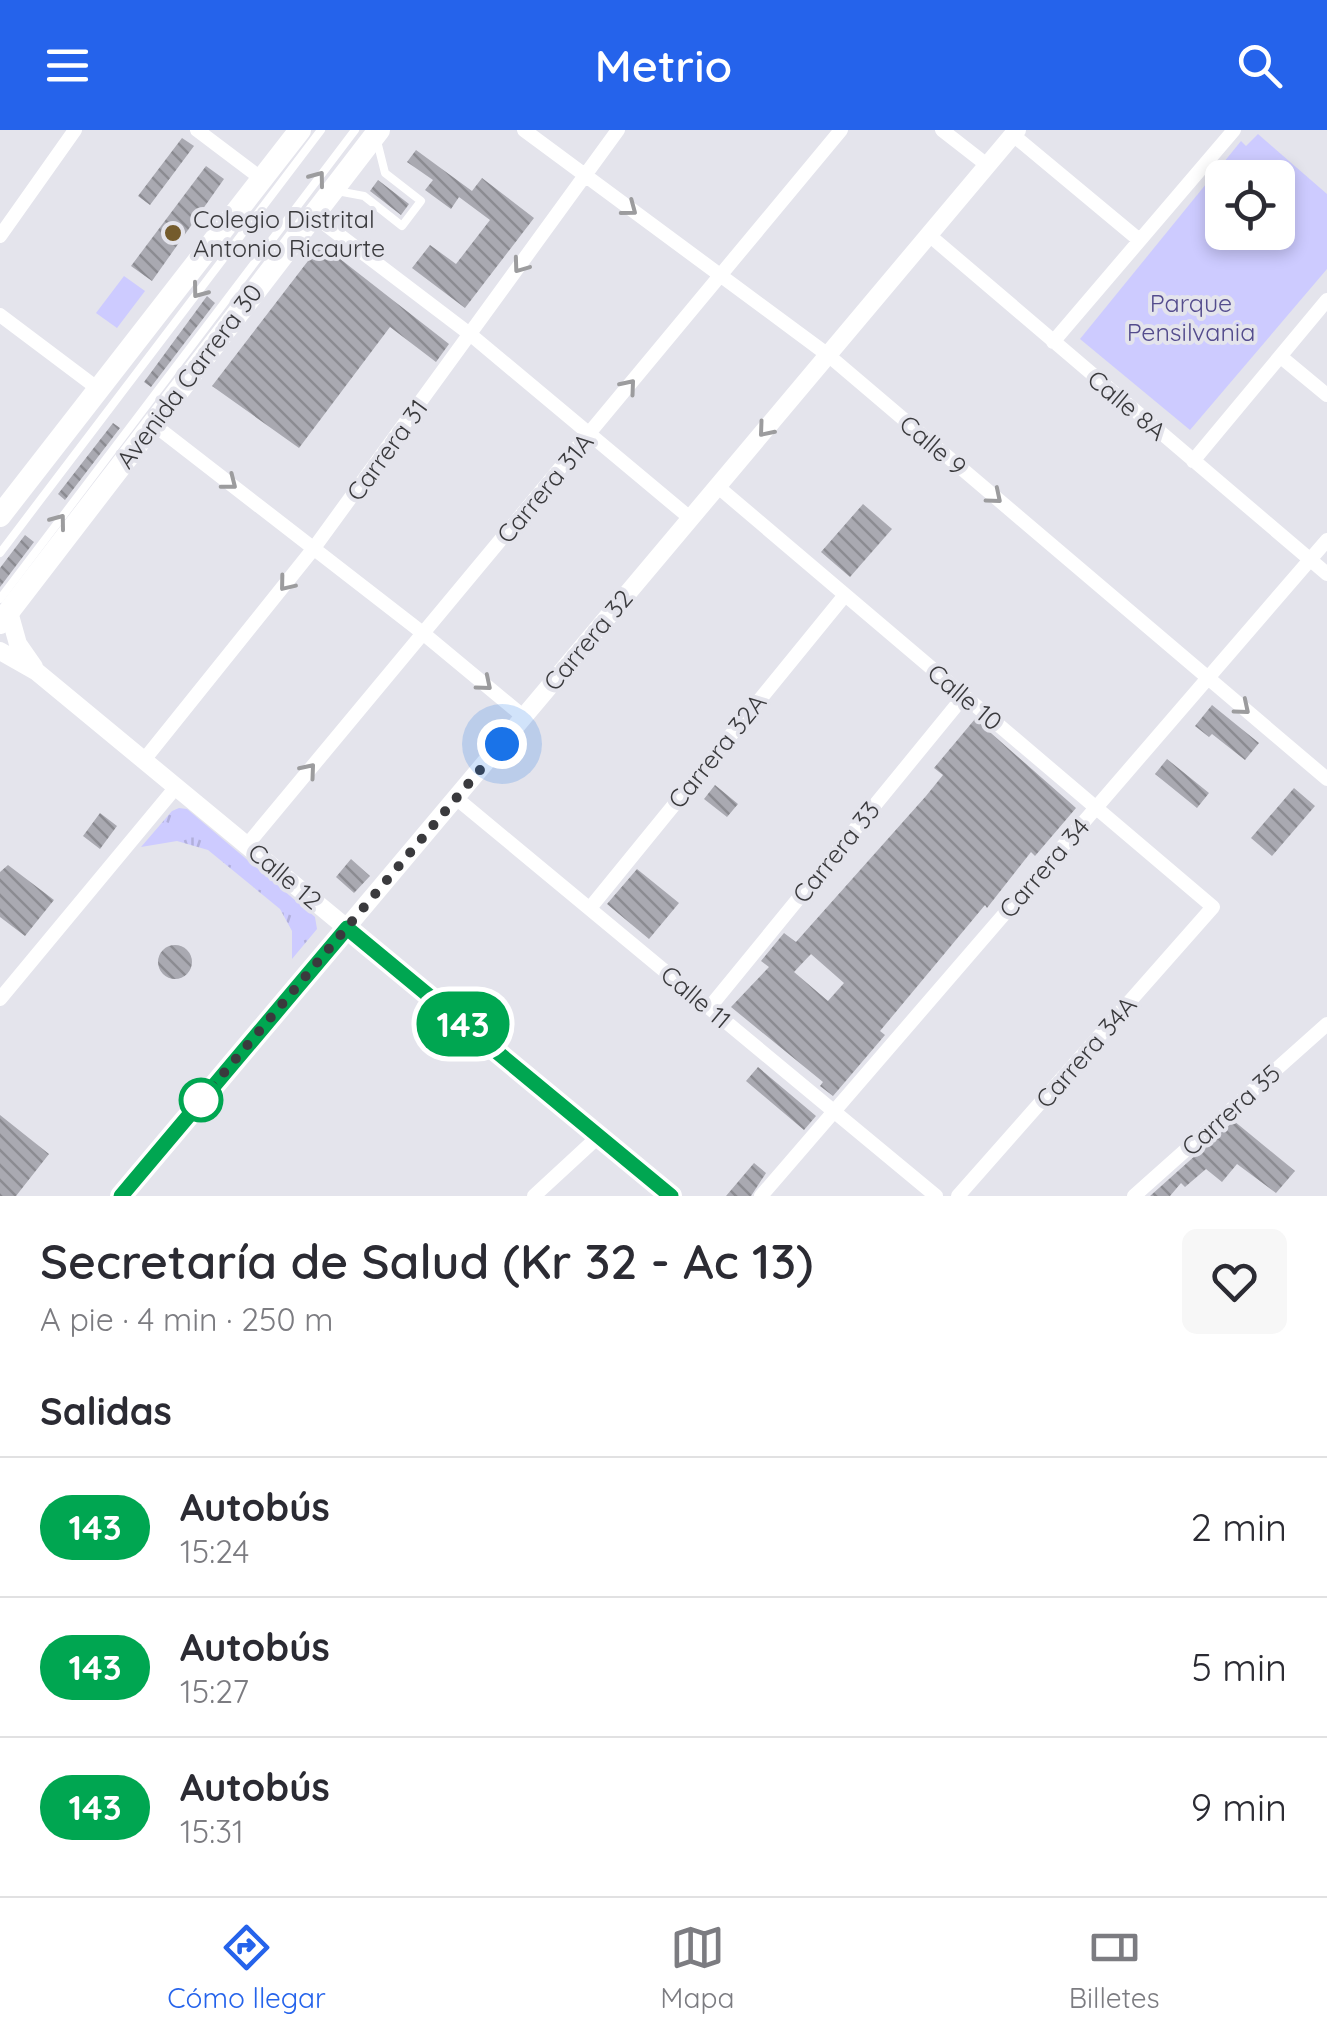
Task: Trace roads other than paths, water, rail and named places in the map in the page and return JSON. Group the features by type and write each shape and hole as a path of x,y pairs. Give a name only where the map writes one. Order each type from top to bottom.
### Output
{"highway":[{"path":"0,516 300,130"},
{"name":"Avenida Carrera 30","path":"3,611 333,190 370,132"}],"street":[{"path":"0,236 75,130"},
{"path":"197,130 262,179"},
{"name":"Calle 9","path":"524,130 828,355 1327,780"},
{"name":"Carrera 31","path":"144,760 314,548 618,130"},
{"name":"Carrera 31A","path":"246,845 841,130"},
{"path":"942,130 987,165"},
{"path":"1053,342 1234,130"},
{"path":"1015,133 1138,239"},
{"name":"Carrera 32","path":"121,1196 1015,133"},
{"path":"313,215 471,334 690,518"},
{"name":"Calle 8A","path":"929,235 1327,574"},
{"path":"1193,461 1327,300"},
{"path":"0,316 97,388"},
{"path":"1282,357 1327,394"},
{"path":"152,424 524,716"},
{"name":"Calle 10","path":"717,486 1213,907"},
{"name":"Carrera 34","path":"761,1196 1327,540"},
{"name":"Carrera 32A","path":"590,908 845,594"},
{"name":"Calle 12","path":"3,611 37,672"},
{"name":"Calle 12","path":"0,651 37,672 671,1196"},
{"name":"Carrera 33","path":"709,1008 964,696"},
{"path":"0,999 176,786"},
{"name":"Calle 11","path":"456,798 936,1196"},
{"name":"Carrera 34A","path":"958,1196 1213,907"},
{"name":"Carrera 35","path":"1134,1196 1327,1024"},
{"path":"534,1196 599,1136"}],"lane":[{"path":"0,553 322,130"},
{"path":"370,132 385,173 384,185"},
{"path":"3,611 370,132"},
{"path":"364,196 402,226 421,202 385,173"},
{"path":"333,190 376,196"}],"place":[{"name":"Colegio Distrital Antonio Ricaurte","path":"173,233"}],"park label":[{"name":"Parque Pensilvania","path":"1191,318"}]}
